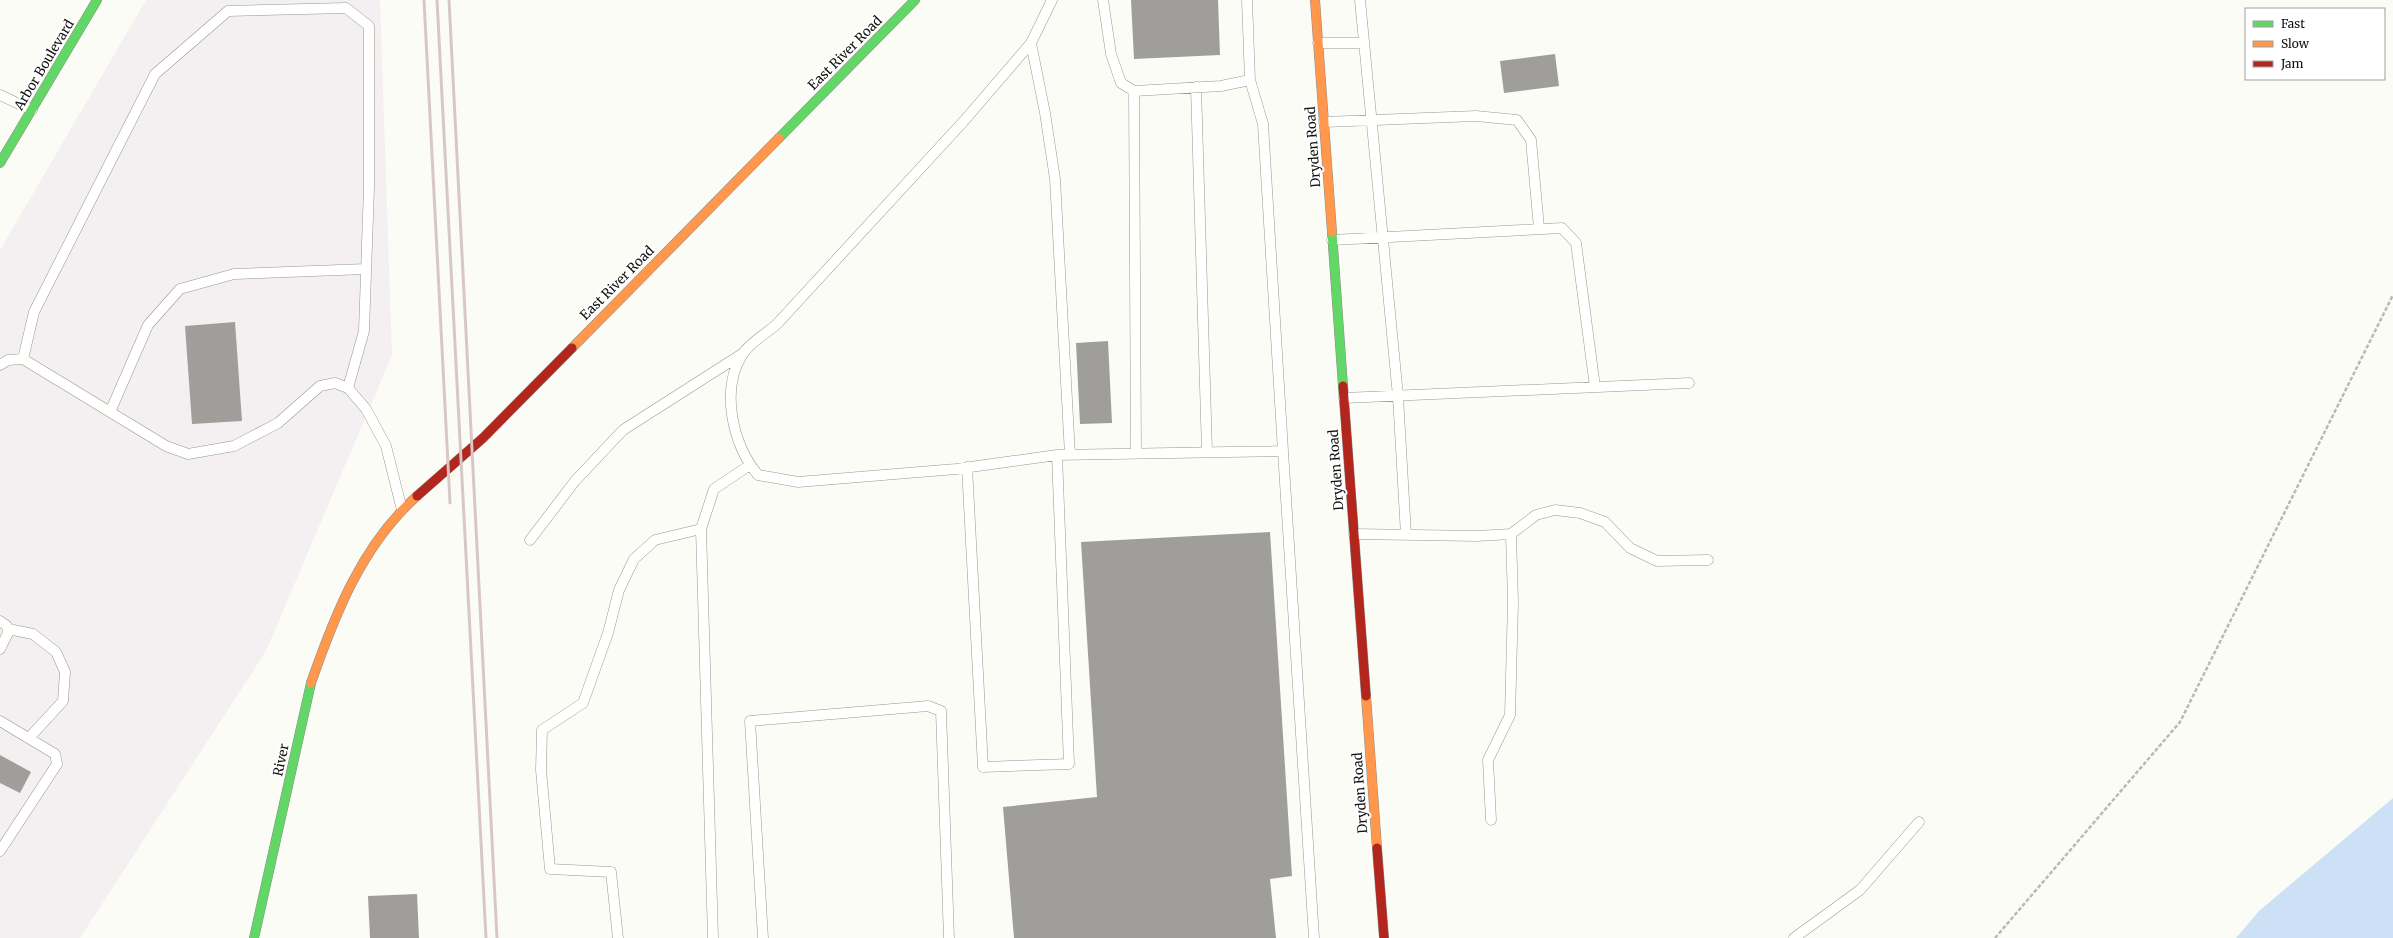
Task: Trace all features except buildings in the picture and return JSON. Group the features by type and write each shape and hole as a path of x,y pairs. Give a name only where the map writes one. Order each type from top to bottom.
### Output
{"street":[{"name":"Arbor Boulevard","path":"0,163 97,0"},
{"name":"East River Road","path":"347,591 381,535 402,510 483,438 915,0"},
{"name":"Dryden Road","path":"1315,0 1384,938"},
{"name":"River","path":"254,938 312,684 329,631 347,591"}],"lane":[{"path":"530,540 575,481 623,430 742,354 777,324 963,122 1031,43 1052,0"},
{"path":"1104,0 1111,54 1121,83 1134,91 1221,86 1250,80"},
{"path":"1247,0 1250,80 1263,124 1314,938"},
{"path":"1360,0 1370,120 1398,396 1406,535"},
{"path":"23,359 34,312 155,74 228,11 346,8 369,26 369,187 364,331 348,388"},
{"path":"1031,43 1045,113 1055,179 1070,455"},
{"path":"1318,43 1364,44"},
{"path":"1196,87 1207,452"},
{"path":"1134,91 1136,454"},
{"path":"0,95 32,110"},
{"path":"1324,122 1476,116 1517,120 1531,140 1539,228"},
{"path":"1332,240 1562,228 1576,243 1595,387"},
{"path":"110,412 148,324 180,289 234,274 366,269"},
{"path":"742,354 734,375 731,405 737,440 750,465 758,475 798,482 967,467 1057,455 1283,451"},
{"path":"0,365 8,360 23,359 166,446 188,454 234,446 278,423 320,386 334,383 348,388 366,409 386,446 402,510"},
{"path":"1344,398 1689,383"},
{"path":"967,467 983,767 1069,764 1057,455"},
{"path":"714,938 701,529 714,489 750,465"},
{"path":"1354,534 1511,534 1536,515 1555,510 1580,513 1604,522 1630,548 1656,560 1708,560"},
{"path":"618,938 611,872 550,869 541,770 542,730 583,702 608,633 619,590 634,559 655,540 701,529"},
{"path":"1492,820 1488,760 1510,715 1513,602 1511,534"},
{"path":"0,622 7,626 8,629 33,634 56,652 65,672 63,700 29,738"},
{"path":"0,649 8,633 8,629"},
{"path":"764,938 750,720 928,706 941,711 949,938"},
{"path":"0,720 55,754 57,764 0,851"},
{"path":"1794,938 1860,890 1919,822"}],"path":[{"path":"1995,938 2180,722 2393,295"}],"shaded area":[{"path":"146,0 380,0 392,355 266,651 80,938 0,938 0,250"}],"water":[{"path":"2393,798 2393,938 2236,938 2259,911"}],"railway":[{"path":"424,0 450,503"},
{"path":"437,0 486,938"},
{"path":"449,0 497,938"}],"traffic: fast":[{"path":"0,163 97,0"},
{"path":"779,138 915,0"},
{"path":"1332,232 1343,386"},
{"path":"254,938 311,683"}],"traffic: slow":[{"path":"1315,0 1332,232"},
{"path":"572,348 779,138"},
{"path":"311,683 330,632 352,582 381,536 398,515 417,496"},
{"path":"1366,696 1377,848"}],"traffic: jam":[{"path":"417,496 483,438 572,348"},
{"path":"1343,386 1366,696"},
{"path":"1377,848 1384,938"}]}
